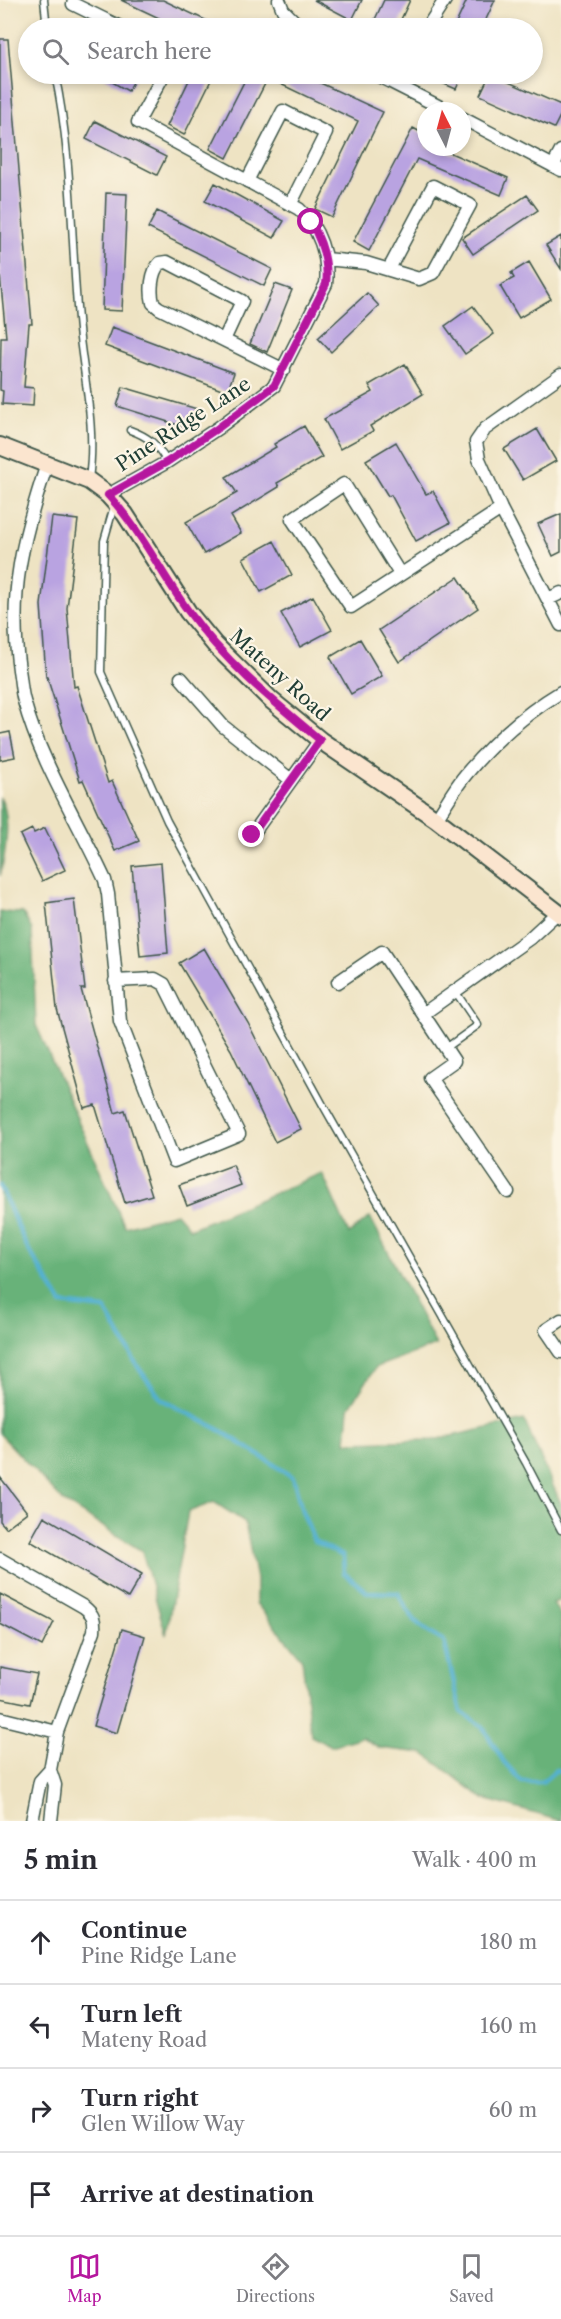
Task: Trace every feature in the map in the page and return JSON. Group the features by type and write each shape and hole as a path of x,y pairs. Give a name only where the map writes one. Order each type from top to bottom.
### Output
{"street":[{"path":"279,0 283,10 291,18"},
{"path":"433,18 445,0"},
{"path":"73,4 102,18"},
{"name":"Pine Ridge Lane","path":"111,499 234,417 274,386 326,284 328,271 320,240 311,222 291,203 247,182 138,122 159,84"},
{"path":"408,84 435,102"},
{"path":"247,182 283,111 326,133 291,203"},
{"path":"471,123 557,168 561,151"},
{"path":"326,259 344,260 388,269 419,279 433,273 470,205 433,186 388,269"},
{"path":"224,340 242,301 167,262 160,262 155,267 151,294 153,303 224,340 284,370"},
{"path":"561,375 484,429 476,442 479,459 501,509 561,626"},
{"name":"Mateny Road","path":"0,446 89,482 111,499 125,514 188,612 215,645 271,700 320,740 436,819 560,913"},
{"path":"47,464 21,550 15,602 15,638 24,701 48,763 105,880 108,894 115,981 120,1021 174,1161 239,1134 164,984 155,979 115,981"},
{"path":"400,574 344,484 292,519 351,607 501,509"},
{"path":"548,599 561,593"},
{"path":"181,678 223,726 291,780"},
{"path":"436,819 466,774 501,737 544,702 561,692"},
{"path":"252,835 320,740"},
{"path":"423,1014 530,938 560,913"},
{"path":"338,982 382,952 454,1061 430,1078 508,1192"},
{"path":"561,1320 546,1330 561,1352"},
{"path":"0,1559 84,1607 91,1613 94,1620 94,1631 57,1731 50,1770 55,1785 51,1821"},
{"path":"0,1718 57,1731"},
{"path":"32,1821 40,1781 50,1770"}],"lane":[{"path":"44,0 46,18"},
{"path":"57,84 63,111 78,321 93,454 89,482"},
{"path":"130,430 152,439 167,462"},
{"path":"111,499 104,541 101,672 167,821 323,1105 526,1463 561,1530"},
{"path":"446,1048 478,1026 455,992"}],"green space":[{"path":"0,798 4,805 7,825 0,876"},
{"path":"0,912 23,913 32,930 36,1025 125,1227 176,1213 190,1229 322,1173 349,1234 370,1217 436,1345 376,1367 349,1408 346,1442 433,1440 524,1420 561,1504 561,1600 553,1603 561,1617 561,1821 484,1799 423,1753 380,1748 362,1737 331,1746 311,1736 302,1659 256,1603 256,1579 245,1522 214,1502 188,1512 166,1635 142,1551 64,1502 0,1434"}],"building":[{"path":"121,0 163,0 201,18 159,18"},
{"path":"314,0 362,0 353,18 348,18"},
{"path":"384,0 410,0 402,18 376,18"},
{"path":"467,0 495,0 487,18 459,18"},
{"path":"0,39 8,39 32,324 29,324 24,387 34,388 33,406 2,404 3,391 0,390 1,337 6,337 0,275"},
{"path":"116,84 132,84 128,91"},
{"path":"187,84 209,84 184,135 167,126"},
{"path":"243,84 265,84 227,158 210,149"},
{"path":"281,84 323,84 383,112 332,217 315,209 358,121"},
{"path":"444,84 458,84 456,89"},
{"path":"485,84 513,84 561,105 561,114 554,128 480,95"},
{"path":"95,121 166,157 157,175 86,139"},
{"path":"413,128 417,130 417,156 458,156 508,178 501,195 417,159 369,251 353,242"},
{"path":"215,183 284,221 274,238 205,201"},
{"path":"106,193 127,194 122,311 102,310"},
{"path":"527,195 538,210 473,254 462,238"},
{"path":"157,211 272,269 264,286 148,228"},
{"path":"561,236 561,269 546,245"},
{"path":"529,262 551,299 519,318 500,286 514,278 511,273"},
{"path":"275,284 292,290 267,352 250,344"},
{"path":"367,293 379,306 331,352 318,338"},
{"path":"473,306 494,334 465,354 445,326"},
{"path":"112,327 234,373 227,392 105,346"},
{"path":"405,364 423,394 370,426 373,431 340,449 324,419 373,392 369,385"},
{"path":"123,387 197,409 191,429 117,406"},
{"path":"304,426 322,457 277,483 279,487 231,516 241,533 204,554 186,522 237,493 226,477 276,447 274,444"},
{"path":"537,429 556,461 523,480 504,449"},
{"path":"396,442 426,494 433,491 450,523 416,541 391,495 388,496 366,460"},
{"path":"561,514 561,552 553,556 538,524"},
{"path":"52,517 78,520 67,608 74,687 77,686 108,783 112,781 139,841 115,851 83,780 80,781 46,677 41,605"},
{"path":"274,541 292,575 261,592 243,558"},
{"path":"458,577 478,608 399,662 379,630"},
{"path":"313,596 332,630 300,647 281,613"},
{"path":"360,639 382,676 351,694 330,657"},
{"path":"10,732 15,757 0,760 0,734"},
{"path":"45,828 65,870 42,881 20,835 32,829 34,833"},
{"path":"161,863 168,953 140,956 132,866"},
{"path":"74,899 85,989 81,989 115,1113 125,1110 152,1195 125,1203 95,1105 84,1108 57,1009 46,903"},
{"path":"204,948 248,1023 301,1129 275,1142 231,1050 179,963"},
{"path":"233,1165 241,1185 187,1206 179,1185"},
{"path":"0,1477 27,1512 6,1528 0,1521"},
{"path":"44,1516 142,1574 128,1598 30,1541"},
{"path":"0,1594 54,1622 42,1646 0,1624"},
{"path":"122,1629 145,1636 117,1733 93,1726"},
{"path":"0,1667 37,1674 30,1704 0,1698"}],"waterway":[{"path":"0,1186 27,1247 62,1304 105,1309 138,1367 161,1399 218,1429 293,1477 302,1511 314,1541 343,1556 344,1573 367,1592 398,1593 416,1622 444,1641 461,1712 482,1726 504,1762 522,1782 542,1782 556,1770 561,1771"}],"route":[{"path":"252,835 320,740 271,700 215,645 188,612 125,514 108,495 167,462 242,412 274,386 326,284 328,271 326,259 311,222"}]}
